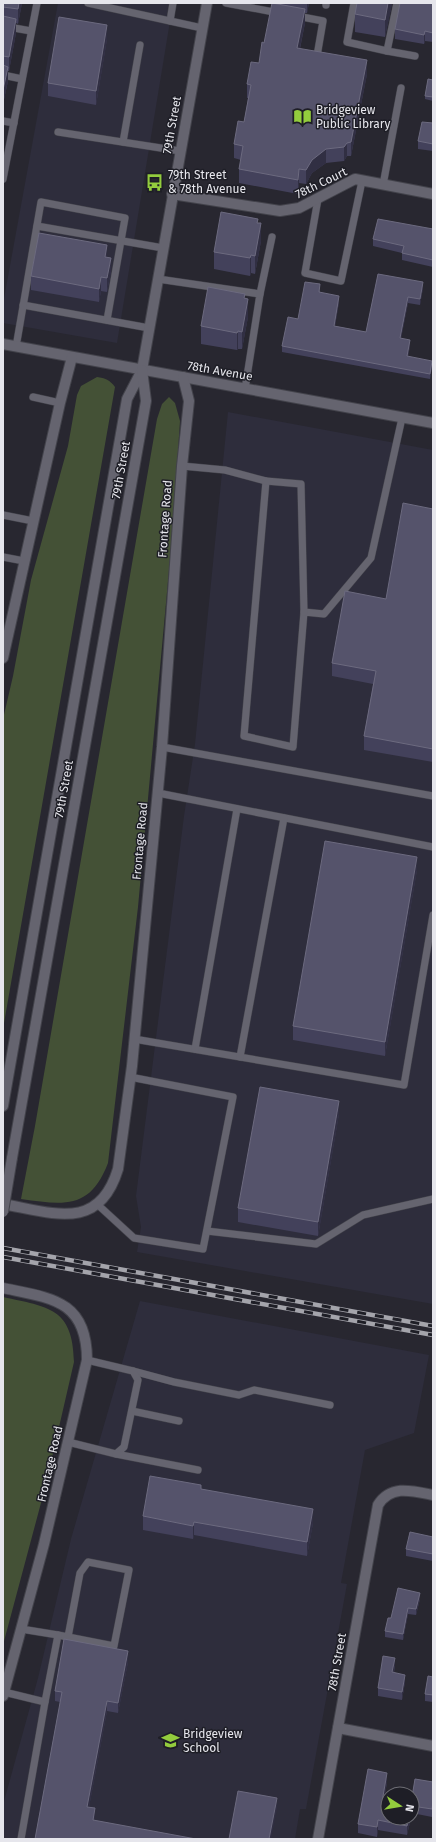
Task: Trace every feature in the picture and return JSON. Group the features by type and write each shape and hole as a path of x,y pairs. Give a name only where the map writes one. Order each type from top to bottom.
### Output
{"street":[{"name":"79th Street","path":"3,1212 146,401 142,370 207,3"},
{"name":"78th Court","path":"172,194 280,211 299,208 355,179 433,194"},
{"name":"78th Avenue","path":"3,344 433,423"},
{"path":"3,658 60,403 72,357"},
{"name":"79th Street","path":"3,1106 127,399 142,370"},
{"name":"Frontage Road","path":"3,1204 64,1215 83,1213 97,1204 111,1188 118,1169 134,1039 162,747 182,466 189,401 183,377"},
{"name":"Frontage Road","path":"3,1288 44,1296 58,1302 70,1310 79,1321 84,1334 87,1360 44,1544 4,1694"},
{"name":"78th Street","path":"318,1839 378,1505 382,1498 405,1489 433,1495"},
{"path":"338,1728 433,1746"}],"lane":[{"path":"3,179 37,3"},
{"path":"88,3 202,28"},
{"path":"170,21 173,3"},
{"path":"226,3 323,21 317,56"},
{"path":"354,3 347,42 415,56"},
{"path":"387,51 397,3"},
{"path":"3,26 31,31"},
{"path":"123,142 140,45"},
{"path":"3,75 22,79"},
{"path":"383,185 401,88"},
{"path":"3,121 14,123"},
{"path":"58,132 180,151"},
{"path":"318,199 305,273 341,281 362,181"},
{"path":"16,347 41,202 125,218 107,320"},
{"path":"37,226 163,248"},
{"path":"245,389 260,294 272,237"},
{"path":"158,279 260,294"},
{"path":"24,305 149,328"},
{"path":"33,397 60,403"},
{"path":"304,612 324,614 371,558 402,418"},
{"path":"182,466 225,470 266,481 301,484 304,612 293,747 244,736 266,481"},
{"path":"3,515 34,521"},
{"path":"3,556 24,561"},
{"path":"162,747 433,796"},
{"path":"158,793 433,847"},
{"path":"195,1049 237,809"},
{"path":"240,1057 284,818"},
{"path":"134,1039 404,1085 433,915"},
{"path":"97,1204 134,1238 203,1248 233,1097 130,1077"},
{"path":"206,1231 316,1244 363,1215 433,1199"},
{"path":"87,1360 174,1382 239,1395 254,1390 330,1405"},
{"path":"116,1454 124,1447 132,1411 138,1380 133,1372"},
{"path":"132,1411 179,1421"},
{"path":"68,1442 116,1454 198,1470"},
{"path":"21,1628 114,1646 129,1570 88,1562 80,1573 68,1637"},
{"path":"21,1839 58,1635"},
{"path":"4,1694 46,1702"}],"shaded area":[{"path":"58,3 173,3 117,343 3,323 3,304"},
{"path":"228,412 433,450 433,1304 137,1252 141,1227 136,1196 184,816 195,744"},
{"path":"140,1301 429,1355 414,1433 365,1450 341,1583 347,1584 306,1809 300,1809 295,1839 3,1839 3,1805 38,1678 71,1539"}],"green space":[{"path":"97,377 107,380 115,387 3,1029 3,719 13,676 31,580 68,446 77,395 81,386"},
{"path":"169,397 175,403 180,421 173,527 138,907 108,1163 101,1178 93,1189 84,1197 63,1203 50,1203 21,1199 35,1126 157,419 162,404"},
{"path":"3,1297 45,1308 55,1313 63,1320 69,1330 73,1344 74,1362 45,1488 3,1645"}],"building":[{"path":"3,3 19,3 18,9 3,7"},
{"name":"Bridgeview Public Library","path":"272,3 305,9 297,48 367,60 351,142 347,143 344,147 326,149 312,160 306,170 299,169 298,180 239,169 243,146 234,144 238,121 244,122 251,85 247,84 251,62 259,63 262,42 264,43"},
{"path":"357,3 388,3 385,20 355,14"},
{"path":"400,3 433,3 433,33 425,31 424,35 395,29"},
{"path":"3,16 16,19 9,57 3,56"},
{"path":"59,17 107,25 96,91 48,83"},
{"path":"3,65 8,67 3,90"},
{"path":"428,79 433,80 433,97 425,96"},
{"path":"422,122 433,123 433,144 418,141"},
{"path":"221,212 258,219 257,223 261,223 255,256 251,255 250,258 214,252"},
{"path":"378,219 433,229 433,260 402,253 404,246 373,239"},
{"path":"39,233 107,245 105,257 111,258 107,278 101,277 99,289 31,276"},
{"path":"378,274 423,282 420,299 408,297 400,338 410,340 407,356 432,361 430,374 282,346 288,317 298,319 305,282 320,284 319,292 339,296 334,326 366,332"},
{"path":"208,287 245,294 244,298 248,299 242,332 238,331 237,333 201,326"},
{"path":"403,503 433,509 433,749 364,736 376,671 332,663 345,591 386,599"},
{"path":"325,841 417,857 385,1042 293,1026"},
{"path":"260,1087 339,1101 318,1222 238,1208"},
{"path":"150,1476 201,1485 201,1489 313,1509 307,1542 194,1522 193,1526 143,1516"},
{"path":"410,1532 433,1537 433,1554 406,1549"},
{"path":"398,1588 420,1593 416,1609 408,1608 403,1634 385,1631 388,1618 391,1618"},
{"path":"64,1639 128,1651 118,1703 107,1701 87,1807 95,1808 93,1820 196,1839 35,1839 62,1692 55,1691"},
{"path":"383,1656 395,1658 392,1672 405,1675 402,1692 378,1688"},
{"path":"428,1676 433,1677 433,1695 425,1694"},
{"path":"368,1769 387,1773 385,1786 380,1786 380,1820 378,1820 377,1827 358,1824"},
{"path":"415,1779 433,1782 432,1809 420,1807 420,1786 414,1786"},
{"path":"238,1791 277,1798 269,1839 229,1839"}],"railway":[{"path":"3,1248 433,1326"},
{"path":"3,1257 433,1335"}],"place":[{"name":"Bridgeview Public Library","path":"303,117"},
{"name":"79th Street & 78th Avenue","path":"155,182"},
{"name":"Bridgeview School","path":"170,1741"}]}
